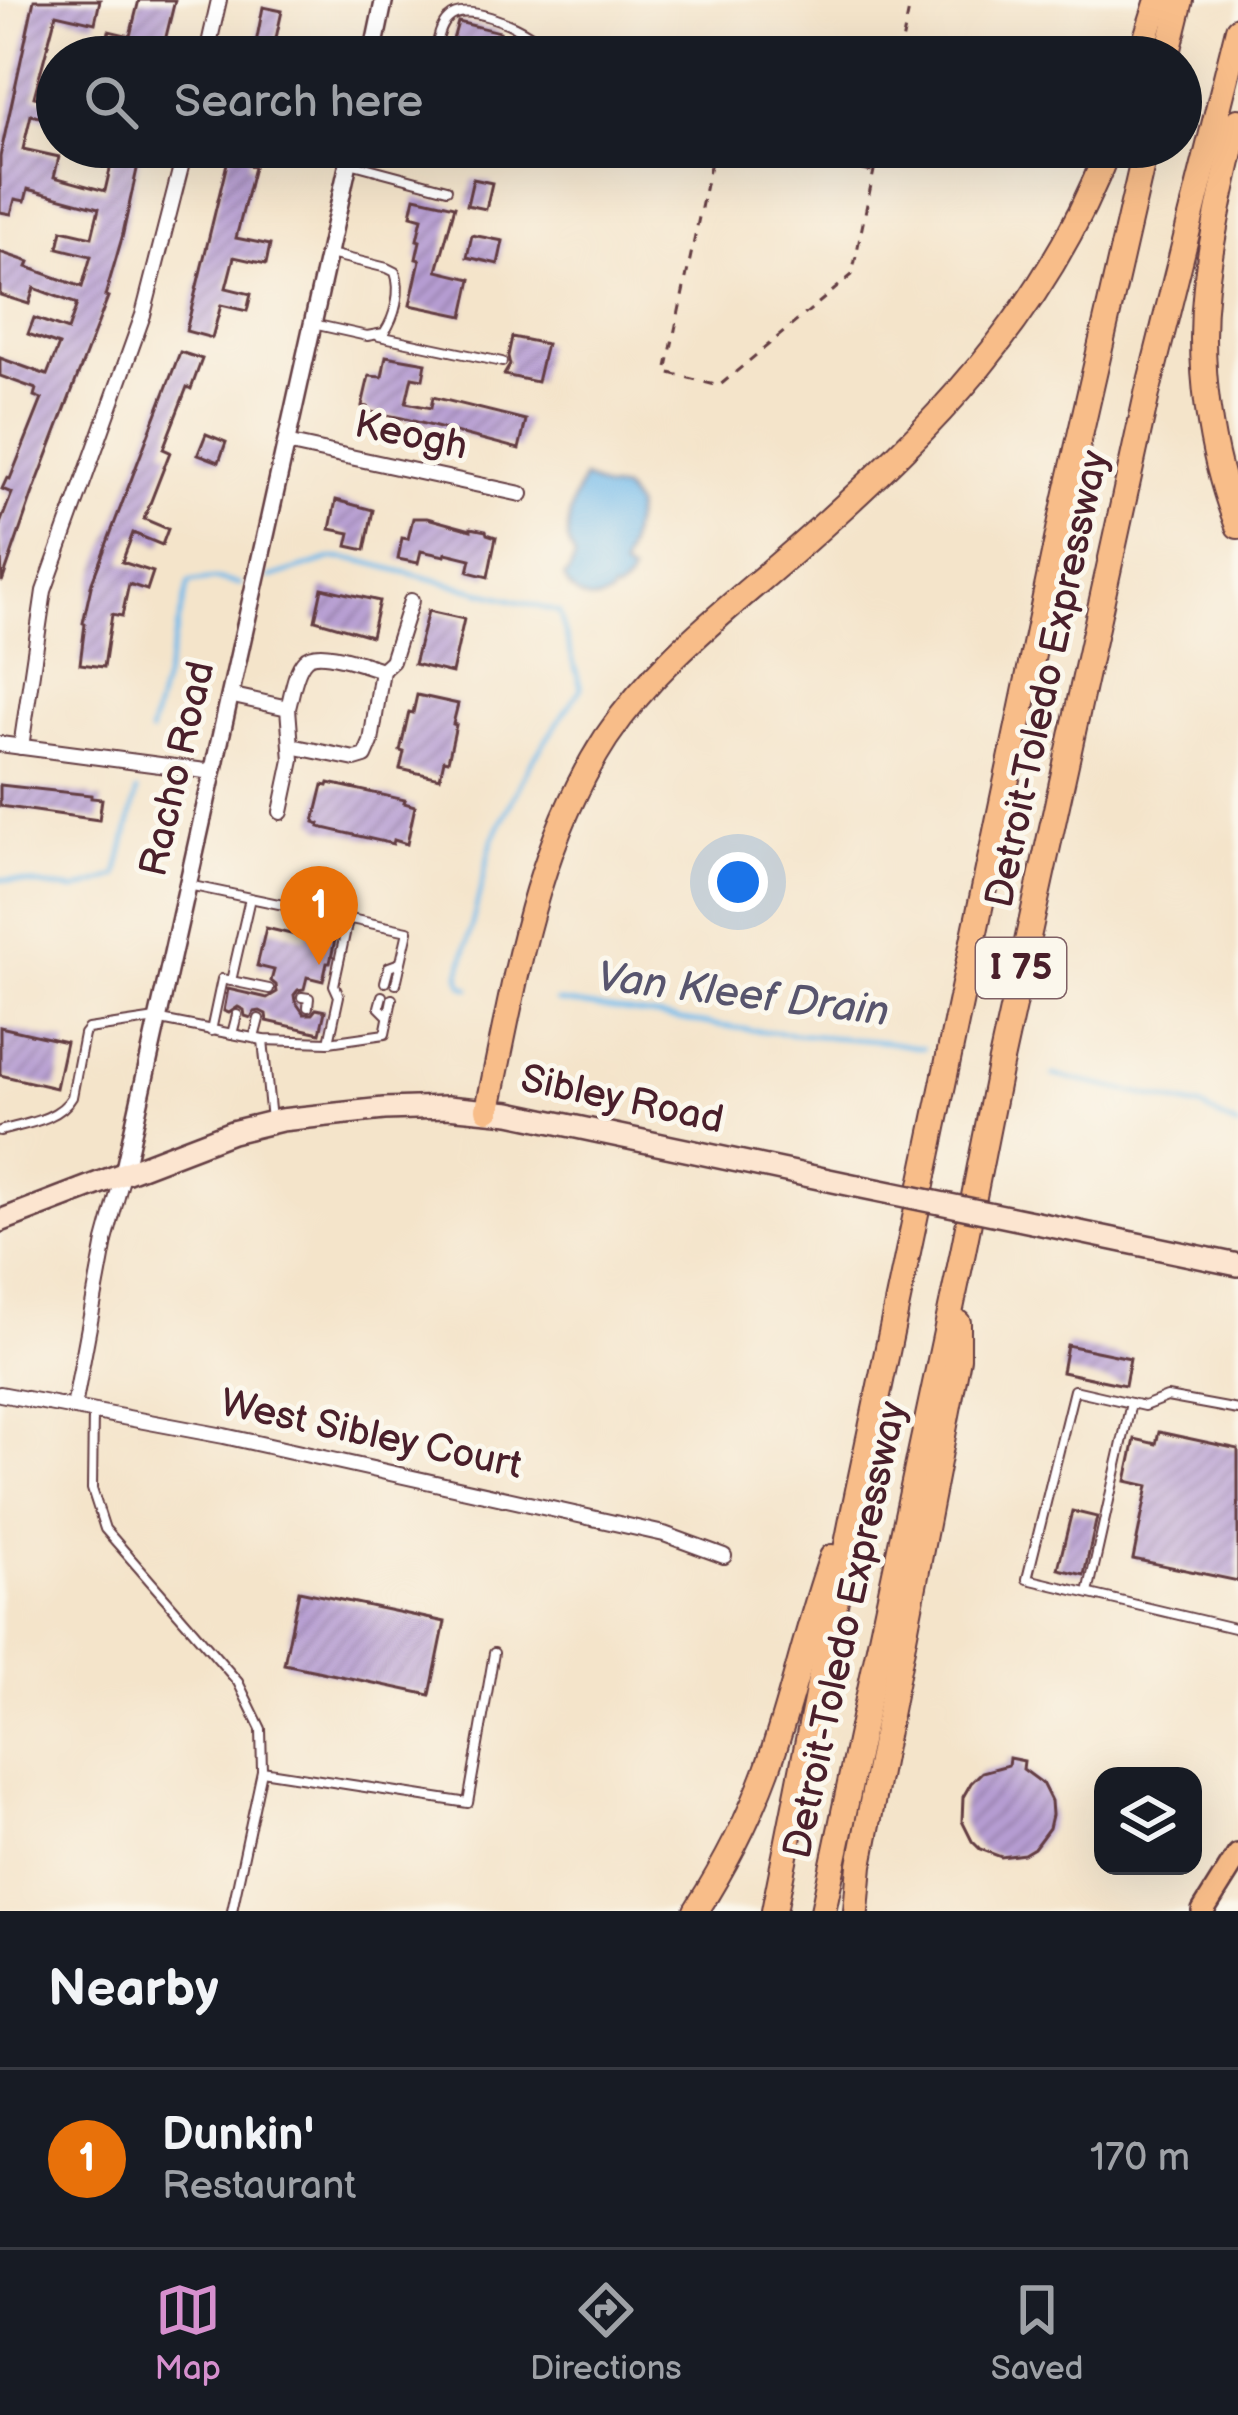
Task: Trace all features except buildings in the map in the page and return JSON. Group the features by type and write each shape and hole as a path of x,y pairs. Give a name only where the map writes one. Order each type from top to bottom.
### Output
{"highway":[{"path":"1147,36 1158,0"},
{"path":"1172,36 1181,0"},
{"name":"Detroit-Toledo Expressway","path":"823,1911 1000,1065 1148,394 1238,29"},
{"path":"1238,121 1215,224 1205,291 1204,347 1213,443 1238,526"},
{"path":"488,1109 546,863 578,787 609,734 674,654 800,546 946,408 1034,294 1074,225 1100,168"},
{"name":"Detroit-Toledo Expressway","path":"774,1911 850,1524 1066,497 1141,168"},
{"path":"856,1911 860,1865 958,1358 958,1273"},
{"path":"696,1911 719,1874 766,1773 813,1611 832,1556 850,1524"}],"main road":[{"name":"Sibley Road","path":"0,1221 232,1132 271,1122 447,1107 488,1109 1238,1265"},
{"path":"1203,1911 1238,1855"}],"street":[{"path":"211,36 219,0"},
{"path":"377,36 385,0"},
{"path":"21,746 44,590 143,315 181,168"},
{"name":"Racho Road","path":"74,1406 106,1241 347,168"},
{"name":"Keogh","path":"286,442 521,494"},
{"path":"291,746 355,759 365,756 382,670 392,661 411,602"},
{"path":"281,812 292,760 288,708 303,662 321,653 382,670"},
{"path":"229,695 288,708"},
{"path":"0,744 213,772"},
{"name":"West Sibley Court","path":"0,1394 224,1436 664,1534 724,1556"}],"lane":[{"path":"440,36 443,23 459,12 506,23 530,36"},
{"path":"387,168 447,189"},
{"path":"328,254 394,272 399,287 391,322 378,336"},
{"path":"313,324 502,362"},
{"path":"186,885 408,931 400,962 389,967 390,983"},
{"path":"231,981 250,898"},
{"path":"329,1042 339,996 334,985 348,920"},
{"path":"211,1030 222,979 266,991"},
{"path":"302,997 309,998 308,1007"},
{"path":"0,1131 68,1106 88,1029 156,1019 258,1039 329,1042 385,1034 387,998"},
{"path":"232,1034 237,1015"},
{"path":"259,1019 271,1122"},
{"path":"276,1040 279,1024"},
{"path":"299,1041 302,1029"},
{"path":"1238,1410 1167,1397 1144,1406 1073,1390 1027,1579 1238,1629"},
{"path":"1088,1593 1131,1403"},
{"path":"93,1411 92,1489 105,1529 238,1682 261,1729 262,1771 232,1911"},
{"path":"262,1771 467,1803 494,1653"}],"path":[{"path":"903,36 911,0"},
{"path":"710,168 666,372 719,386 852,275 875,168"},
{"path":"855,168 874,172"}],"water":[{"path":"584,478 605,489 624,490 635,507 622,568 630,577 616,592 596,600 577,594 564,577 575,558 568,524"}],"waterway":[{"name":"Van Kleef Drain","path":"270,578 334,558 358,560 559,612 581,688 530,764 492,841 460,974 462,984 469,988"},
{"name":"Van Kleef Drain","path":"150,733 189,582 216,579 240,584"},
{"name":"Van Kleef Drain","path":"0,879 75,890 117,876 137,791"},
{"name":"Van Kleef Drain","path":"556,1001 750,1030 923,1048"},
{"name":"Van Kleef Drain","path":"1053,1075 1200,1107 1238,1127"}],"place":[{"name":"Dunkin'","path":"319,965"}]}
